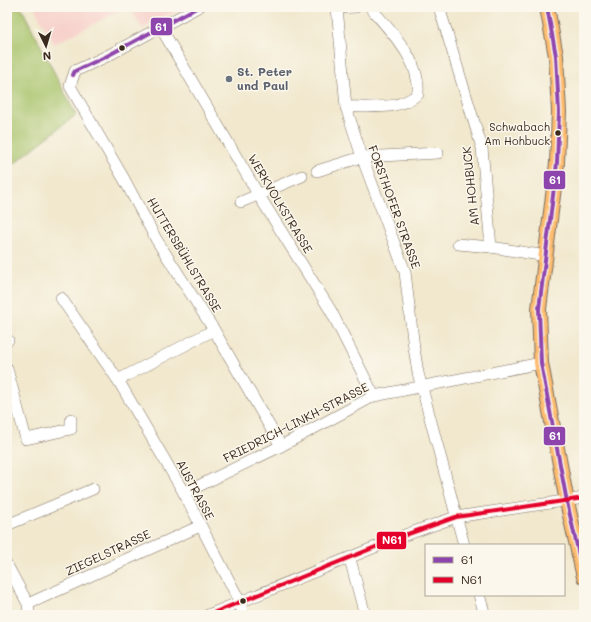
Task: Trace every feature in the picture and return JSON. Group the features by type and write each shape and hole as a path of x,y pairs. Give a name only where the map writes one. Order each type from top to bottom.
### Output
{"main road":[{"path":"547,7 556,56 559,112 557,162 539,309 541,363 567,502 584,577"}],"street":[{"path":"161,28 198,7"},
{"name":"FORSTHOFER STRASSE","path":"356,7 337,7 346,107 362,157 405,272 414,348 464,544"},
{"path":"346,107 397,106 409,102 418,94 418,76 411,62 397,38 370,7"},
{"name":"AM HOHBUCK","path":"439,7 482,148 491,247"},
{"name":"HUTTERSBÜHLSTRASSE","path":"161,28 75,71 70,86 124,179 156,239 214,330 281,446"},
{"name":"WERKVOLKSTRASSE","path":"161,28 258,194 331,311 374,396"},
{"path":"317,170 362,157 438,153"},
{"path":"241,202 302,176"},
{"path":"458,244 491,247 546,256"},
{"name":"AUSTRASSE","path":"61,298 118,380 184,493 240,602 243,615"},
{"path":"118,380 214,330"},
{"name":"FRIEDRICH-LINKH-STRASSE","path":"184,493 281,446 374,396 541,363"},
{"path":"7,369 26,439 71,429 71,419"},
{"path":"7,525 93,489"},
{"path":"208,615 350,559 405,535 456,517 567,502 584,498"},
{"name":"ZIEGELSTRASSE","path":"28,610 200,526"},
{"path":"350,559 365,615"},
{"path":"7,565 28,610"},
{"path":"479,596 484,615"}],"shaded area":[{"path":"34,7 127,7 54,44"},
{"path":"130,7 174,7 176,11 142,29"}],"green space":[{"path":"7,7 21,7 76,115 7,169"}],"transit line":[{"name":"61","path":"73,75 75,71 107,56 198,7"},
{"name":"61","path":"547,7 556,56 559,112 557,163 539,309 541,363 567,502 584,577"},
{"name":"N61","path":"208,615 405,535 456,517 584,498"}],"place":[{"name":"St. Peter und Paul","path":"229,79"},
{"name":"Schwabach Am Hohbuck","path":"558,133"}]}
